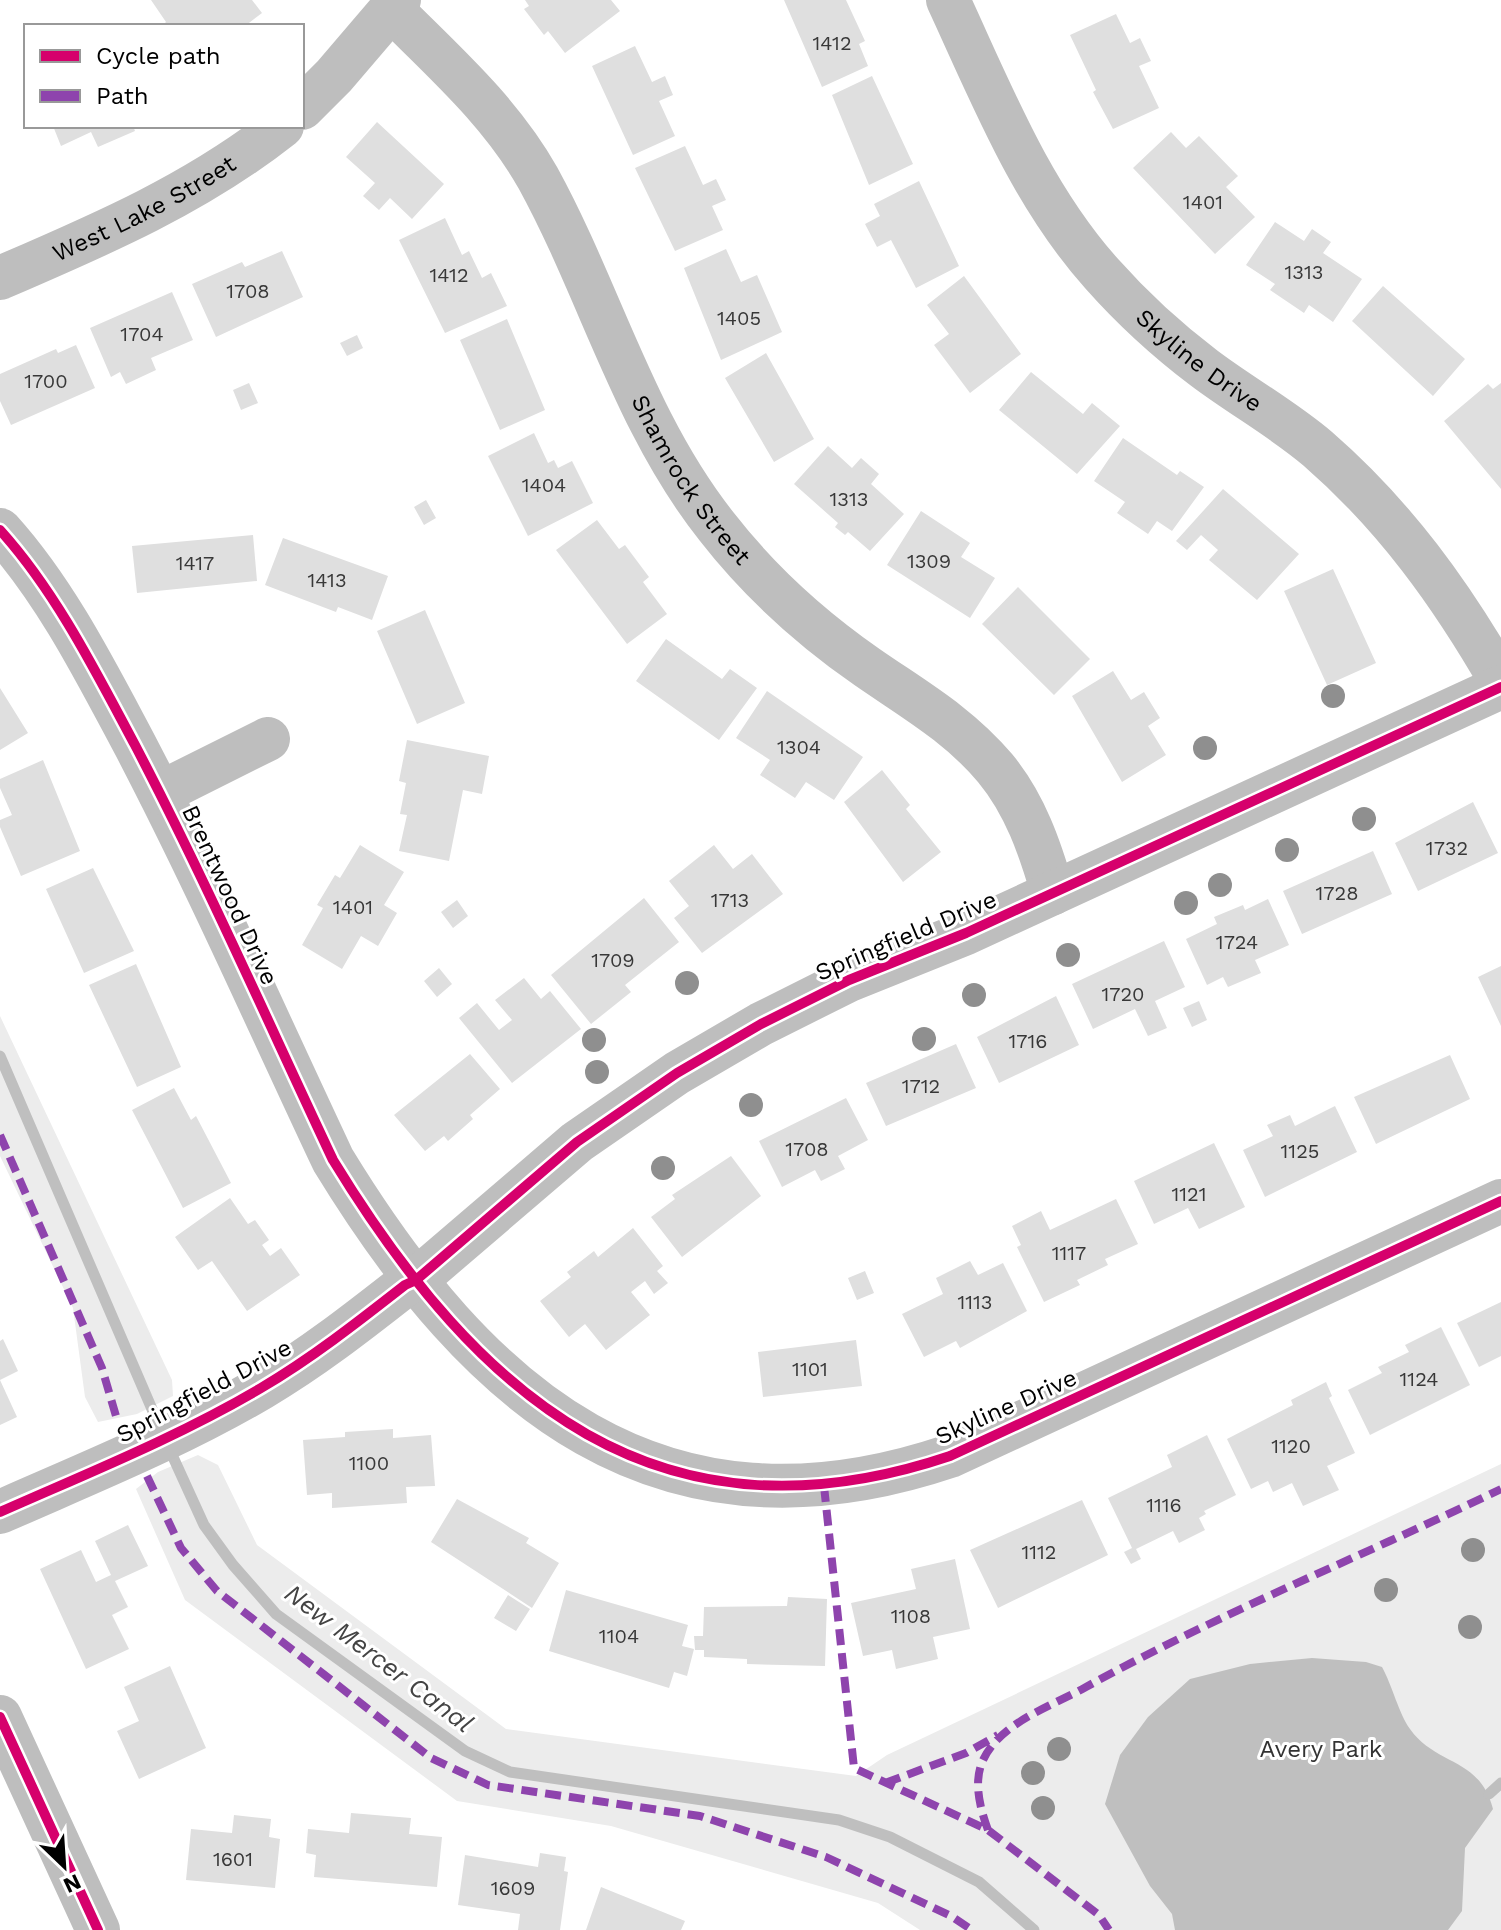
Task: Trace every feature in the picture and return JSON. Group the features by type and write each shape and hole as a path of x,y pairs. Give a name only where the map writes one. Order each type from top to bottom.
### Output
{"street":[{"name":"Skyline Drive","path":"948,0 1019,155 1059,221 1100,273 1162,333 1206,369 1317,448 1374,502 1433,571 1462,614 1501,684"},
{"path":"304,106 395,4"},
{"name":"Shamrock Street","path":"395,4 488,106 537,177 658,439 716,527 763,580 823,635 928,705 969,738 1015,796 1038,843 1053,893"},
{"name":"West Lake Street","path":"0,278 138,218 235,164 280,128"},
{"name":"Brentwood Drive","path":"0,530 24,557 100,679 160,793 333,1160 359,1202 416,1280"},
{"name":"Springfield Drive","path":"0,1512 167,1437 261,1388 323,1349 416,1280 577,1142 677,1073 761,1024 849,980 966,933 1501,684"},
{"name":"Brentwood Drive","path":"160,793 268,739"},
{"name":"Skyline Drive","path":"416,1280 468,1339 525,1394 558,1418 615,1450 663,1468 713,1481 771,1487 824,1486 894,1474 950,1456 1501,1201"},
{"path":"0,1717 98,1930"}],"green space":[{"path":"0,1016 172,1380 173,1396 137,1414 98,1422 85,1397 73,1308 0,1156"},
{"name":"Avery Park","path":"198,1455 218,1465 257,1545 506,1729 856,1776 887,1755 1501,1464 1501,1930 920,1930 878,1903 611,1826 457,1801 185,1600 136,1489 158,1472"}],"shaded area":[{"path":"1312,1658 1366,1662 1382,1667 1402,1716 1420,1741 1468,1771 1487,1792 1493,1809 1465,1848 1462,1911 1448,1930 1175,1930 1172,1914 1150,1886 1105,1804 1120,1755 1148,1717 1190,1679 1250,1664"}],"building":[{"path":"151,0 252,0 262,13 248,24 164,24 166,22"},
{"path":"525,0 611,0 620,11 565,53 548,31 544,35 524,9 529,6"},
{"path":"784,0 846,0 865,41 859,44 868,66 822,87"},
{"path":"1116,14 1130,43 1140,38 1151,61 1139,66 1159,108 1113,129 1093,92 1096,90 1070,35"},
{"path":"635,46 652,82 665,76 673,95 659,101 675,136 633,155 592,66"},
{"path":"872,76 913,164 869,185 832,95"},
{"path":"377,122 444,184 412,219 390,198 379,210 363,196 375,183 346,157"},
{"path":"54,128 134,128 135,131 98,147 91,132 61,146"},
{"path":"1171,132 1186,148 1199,136 1238,176 1226,187 1255,217 1215,254 1133,168"},
{"path":"685,146 703,185 716,179 726,200 712,206 723,230 675,251 635,168"},
{"path":"919,181 959,266 916,288 891,240 877,247 865,224 880,216 874,204"},
{"path":"445,218 462,255 469,251 482,278 491,273 507,306 445,333 399,240"},
{"path":"1275,222 1304,241 1312,229 1331,242 1323,253 1362,279 1333,322 1309,305 1304,313 1270,290 1275,284 1246,265"},
{"path":"726,249 741,282 757,275 782,332 721,360 684,268"},
{"path":"282,251 303,297 216,337 192,284 242,262 245,267"},
{"path":"964,276 1021,354 970,393 934,345 949,334 927,305"},
{"path":"1383,286 1465,359 1433,396 1352,321"},
{"path":"172,292 193,340 151,358 156,370 126,384 120,372 111,377 90,328"},
{"path":"507,319 545,410 500,430 460,340"},
{"path":"357,335 363,348 347,356 340,343"},
{"path":"76,345 95,388 11,425 0,401 0,374 56,349 58,353"},
{"path":"766,353 814,439 774,462 725,378"},
{"path":"1031,372 1083,414 1092,403 1120,426 1077,474 999,410"},
{"path":"249,383 258,403 241,410 233,390"},
{"path":"1501,383 1501,489 1444,421 1488,384 1493,389"},
{"path":"534,433 548,463 554,460 558,468 572,461 593,503 528,536 488,456"},
{"path":"1123,438 1177,475 1180,471 1204,487 1172,531 1157,521 1148,534 1117,513 1125,502 1094,481"},
{"path":"828,446 852,468 861,458 879,474 871,484 904,514 870,551 848,532 845,535 835,527 838,523 794,484"},
{"path":"1223,489 1299,554 1257,600 1209,560 1218,550 1201,535 1187,550 1176,541"},
{"path":"426,500 436,518 424,525 414,507"},
{"path":"921,511 970,543 961,557 995,578 970,618 887,565"},
{"path":"597,520 619,549 625,545 649,577 643,582 667,614 627,644 556,550"},
{"path":"253,535 257,581 137,593 132,546"},
{"path":"283,538 388,576 372,620 338,607 336,612 265,585"},
{"path":"1333,569 1376,663 1327,685 1284,591"},
{"path":"1018,587 1090,659 1054,695 982,624"},
{"path":"425,610 465,703 417,724 377,631"},
{"path":"666,639 722,679 730,669 757,688 719,740 636,681"},
{"path":"1113,671 1131,700 1144,692 1160,718 1148,726 1166,755 1122,782 1072,696"},
{"path":"0,688 28,733 0,750"},
{"path":"767,691 863,757 834,800 806,782 795,798 760,775 770,760 736,738"},
{"path":"407,740 489,756 482,794 463,790 449,861 399,851 407,815 400,814 406,783 399,781"},
{"path":"43,760 80,851 21,876 0,827 0,820 12,815 0,788 0,779"},
{"path":"882,770 910,805 906,809 941,852 903,882 844,802"},
{"path":"1473,802 1498,853 1418,891 1395,843"},
{"path":"360,845 404,872 384,905 397,913 378,946 361,936 342,969 302,945 323,908 317,905 335,875 340,878"},
{"path":"714,845 733,869 752,854 783,894 702,953 674,918 689,906 669,881"},
{"path":"1373,851 1392,894 1302,934 1283,891"},
{"path":"93,868 134,951 84,973 46,889"},
{"path":"644,898 679,942 625,985 631,992 591,1024 551,975"},
{"path":"1268,899 1289,945 1255,960 1261,973 1228,987 1223,977 1207,985 1186,939 1217,924 1214,917 1243,905 1245,910"},
{"path":"457,900 468,916 453,928 441,912"},
{"path":"1164,941 1185,987 1155,1001 1167,1028 1148,1036 1135,1009 1093,1029 1072,984"},
{"path":"136,964 181,1067 137,1087 89,985"},
{"path":"1501,966 1501,1026 1478,977"},
{"path":"439,968 452,984 437,997 424,981"},
{"path":"524,978 541,999 550,991 581,1029 512,1083 459,1018 477,1003 499,1030 512,1020 495,1000"},
{"path":"1056,996 1079,1045 999,1083 977,1037"},
{"path":"1199,1001 1207,1020 1192,1027 1183,1008"},
{"path":"956,1044 976,1088 886,1126 866,1083"},
{"path":"470,1054 500,1089 470,1115 473,1119 448,1141 444,1136 425,1151 394,1115"},
{"path":"1450,1055 1470,1099 1376,1144 1354,1097"},
{"path":"174,1088 191,1120 196,1116 231,1183 183,1208 132,1110"},
{"path":"846,1098 868,1140 838,1156 845,1169 821,1181 815,1170 782,1187 759,1141"},
{"path":"1335,1106 1357,1152 1265,1197 1243,1150 1273,1136 1267,1125 1290,1115 1295,1126"},
{"path":"1214,1143 1245,1207 1199,1229 1188,1208 1154,1224 1134,1181"},
{"path":"731,1156 761,1196 682,1257 651,1217 675,1199 672,1195"},
{"path":"230,1198 248,1224 255,1220 269,1240 262,1245 270,1256 281,1248 300,1275 247,1311 212,1261 198,1270 175,1237"},
{"path":"1116,1199 1138,1244 1105,1259 1108,1265 1077,1280 1080,1285 1044,1302 1017,1247 1021,1245 1012,1226 1041,1211 1050,1230"},
{"path":"633,1228 663,1266 657,1271 668,1283 654,1294 645,1281 631,1292 650,1315 606,1350 585,1324 569,1337 540,1301 571,1277 567,1272 594,1251 598,1257"},
{"path":"970,1261 978,1275 1003,1263 1027,1311 960,1348 956,1341 924,1357 902,1314 943,1294 936,1278"},
{"path":"865,1271 874,1293 857,1300 848,1278"},
{"path":"1501,1302 1501,1356 1479,1367 1457,1323"},
{"path":"1441,1327 1470,1385 1370,1435 1348,1390 1382,1373 1378,1367 1409,1352 1405,1345"},
{"path":"3,1339 18,1371 0,1380 0,1341"},
{"path":"856,1340 862,1386 763,1397 758,1352"},
{"path":"0,1380 17,1417 0,1425"},
{"path":"1326,1382 1332,1396 1329,1398 1355,1453 1327,1466 1339,1490 1303,1506 1292,1483 1273,1492 1268,1481 1251,1489 1227,1439 1293,1405 1291,1400"},
{"path":"393,1429 393,1438 431,1435 435,1486 406,1487 407,1503 332,1508 332,1493 307,1495 303,1440 345,1437 345,1432"},
{"path":"1207,1435 1236,1495 1204,1511 1206,1514 1199,1518 1205,1530 1179,1543 1173,1531 1136,1549 1141,1559 1131,1564 1124,1552 1132,1548 1108,1498 1172,1467 1167,1455"},
{"path":"457,1499 529,1538 526,1543 559,1563 532,1608 431,1542"},
{"path":"1082,1500 1108,1555 998,1608 970,1550"},
{"path":"128,1525 148,1566 115,1581 128,1607 112,1615 129,1649 86,1669 40,1569 81,1550 96,1582 111,1575 95,1541"},
{"path":"955,1559 970,1629 933,1637 938,1659 896,1669 892,1650 863,1656 851,1603 916,1589 911,1569"},
{"path":"566,1590 688,1625 682,1646 694,1649 687,1676 674,1672 669,1688 549,1651"},
{"path":"508,1595 530,1609 516,1631 494,1618"},
{"path":"788,1597 827,1599 825,1666 747,1664 747,1659 704,1657 704,1650 695,1650 694,1636 703,1636 704,1607 787,1606"},
{"path":"170,1666 206,1748 139,1779 117,1731 139,1721 124,1687"},
{"path":"351,1813 411,1818 409,1834 442,1837 437,1887 314,1877 316,1855 306,1853 308,1829 349,1833"},
{"path":"234,1815 271,1819 269,1837 280,1839 275,1888 186,1880 191,1829 232,1833"},
{"path":"540,1853 566,1857 564,1871 568,1872 560,1930 518,1930 520,1914 458,1905 465,1855 538,1867"},
{"path":"601,1887 685,1921 681,1930 586,1930"}],"waterway":[{"name":"New Mercer Canal","path":"0,1056 161,1430"},
{"name":"New Mercer Canal","path":"168,1446 204,1525 233,1565 276,1614 465,1751 510,1772 839,1820 890,1837 979,1882 1034,1930"},
{"path":"1489,1794 1501,1783"}],"marked path":[{"path":"0,1135 102,1368 118,1423"},
{"path":"147,1476 181,1548 217,1591 431,1758 488,1785 700,1816 826,1857 951,1916 972,1930"},
{"path":"824,1486 854,1768 988,1830 1099,1915 1109,1930"},
{"path":"988,1830 979,1795 980,1768 991,1747 1015,1725 1188,1634 1501,1489"},
{"path":"885,1783 966,1753 998,1735"}],"cycle path":[{"path":"0,530 57,606 135,745 212,900 333,1160 389,1245 450,1321 516,1385 587,1434 665,1468 751,1485 846,1481 950,1456 1501,1201"},
{"path":"0,1512 165,1438 230,1406 280,1376 416,1280 577,1142 677,1073 761,1024 849,980 966,933 1501,687"},
{"path":"0,1717 98,1930"}]}
